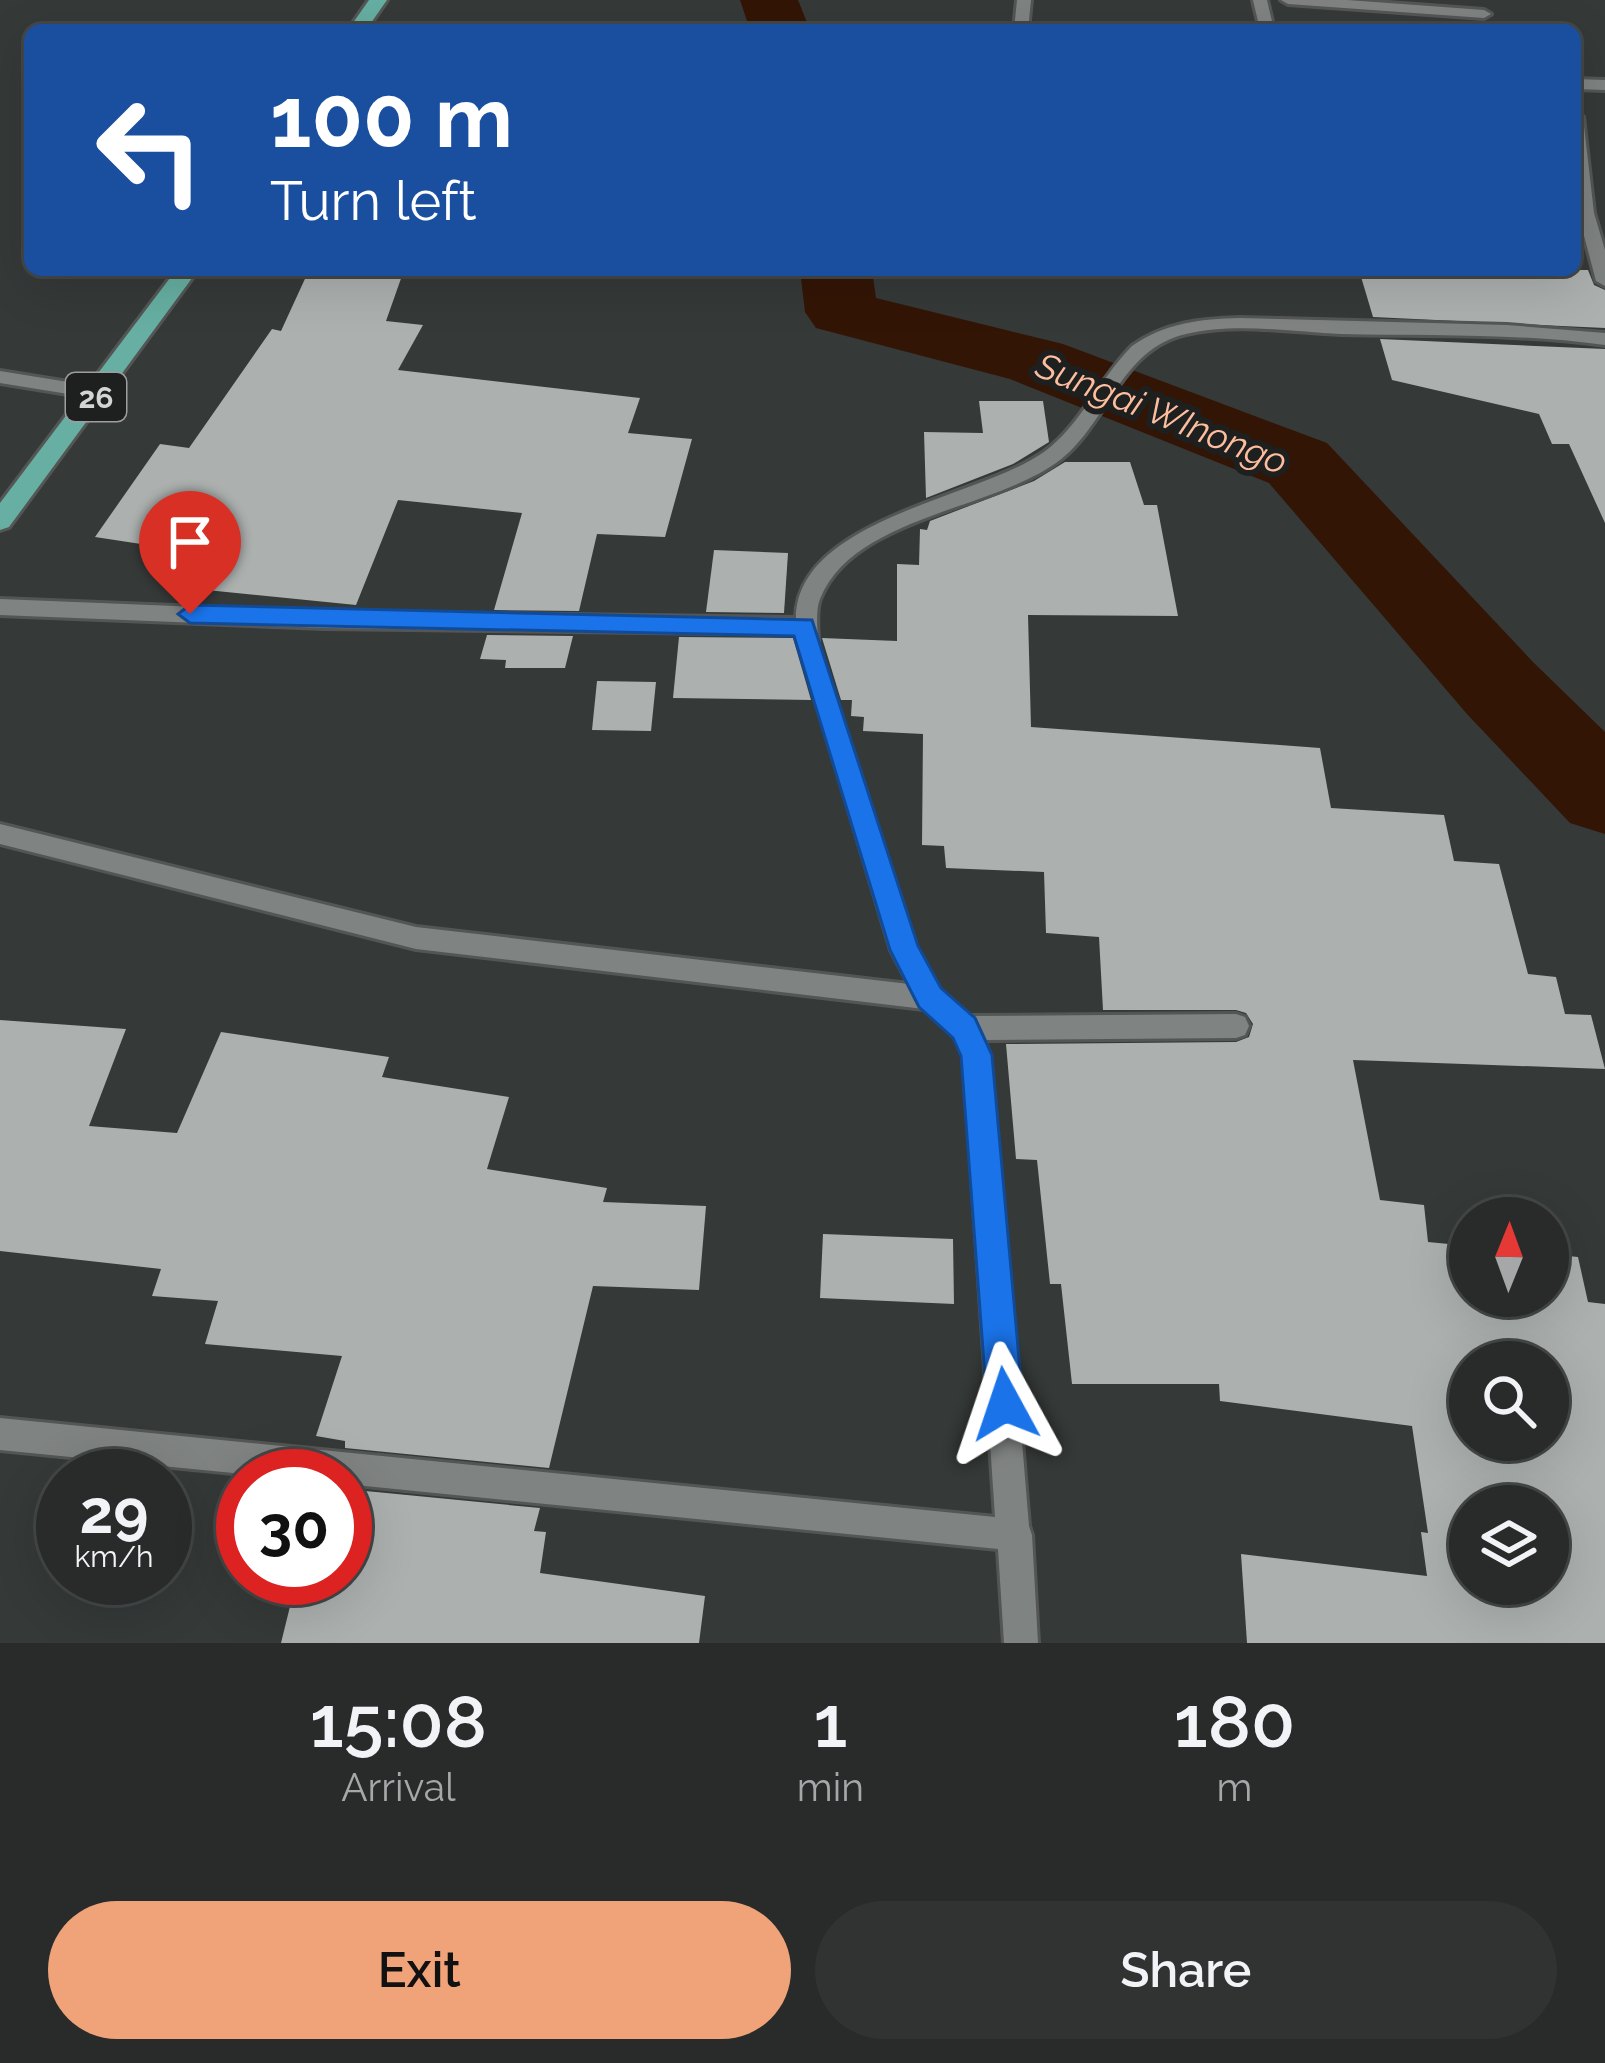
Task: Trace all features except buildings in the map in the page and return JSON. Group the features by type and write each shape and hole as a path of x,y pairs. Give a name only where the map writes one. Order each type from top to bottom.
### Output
{"main road":[{"name":"26","path":"0,521 183,276"}],"street":[{"path":"1288,0 1479,7"},
{"path":"1581,186 1605,281"},
{"path":"1021,1643 976,1055 964,1028 930,998 894,923 803,626 809,595 853,548 887,527 1053,455 1132,354 1175,330 1222,326 1605,339"},
{"path":"0,377 99,393"},
{"path":"0,607 324,620 803,626"},
{"path":"0,834 416,938 930,998"},
{"path":"964,1028 1236,1026"},
{"path":"0,1434 1016,1535"}],"waterway":[{"name":"Sungai WInongo","path":"769,0 778,24"},
{"name":"Sungai WInongo","path":"837,276 842,312 1036,361 1298,463 1500,688 1605,794"}],"route":[{"path":"190,614 803,626 904,950 930,998 964,1028 976,1055 1005,1404"}]}
